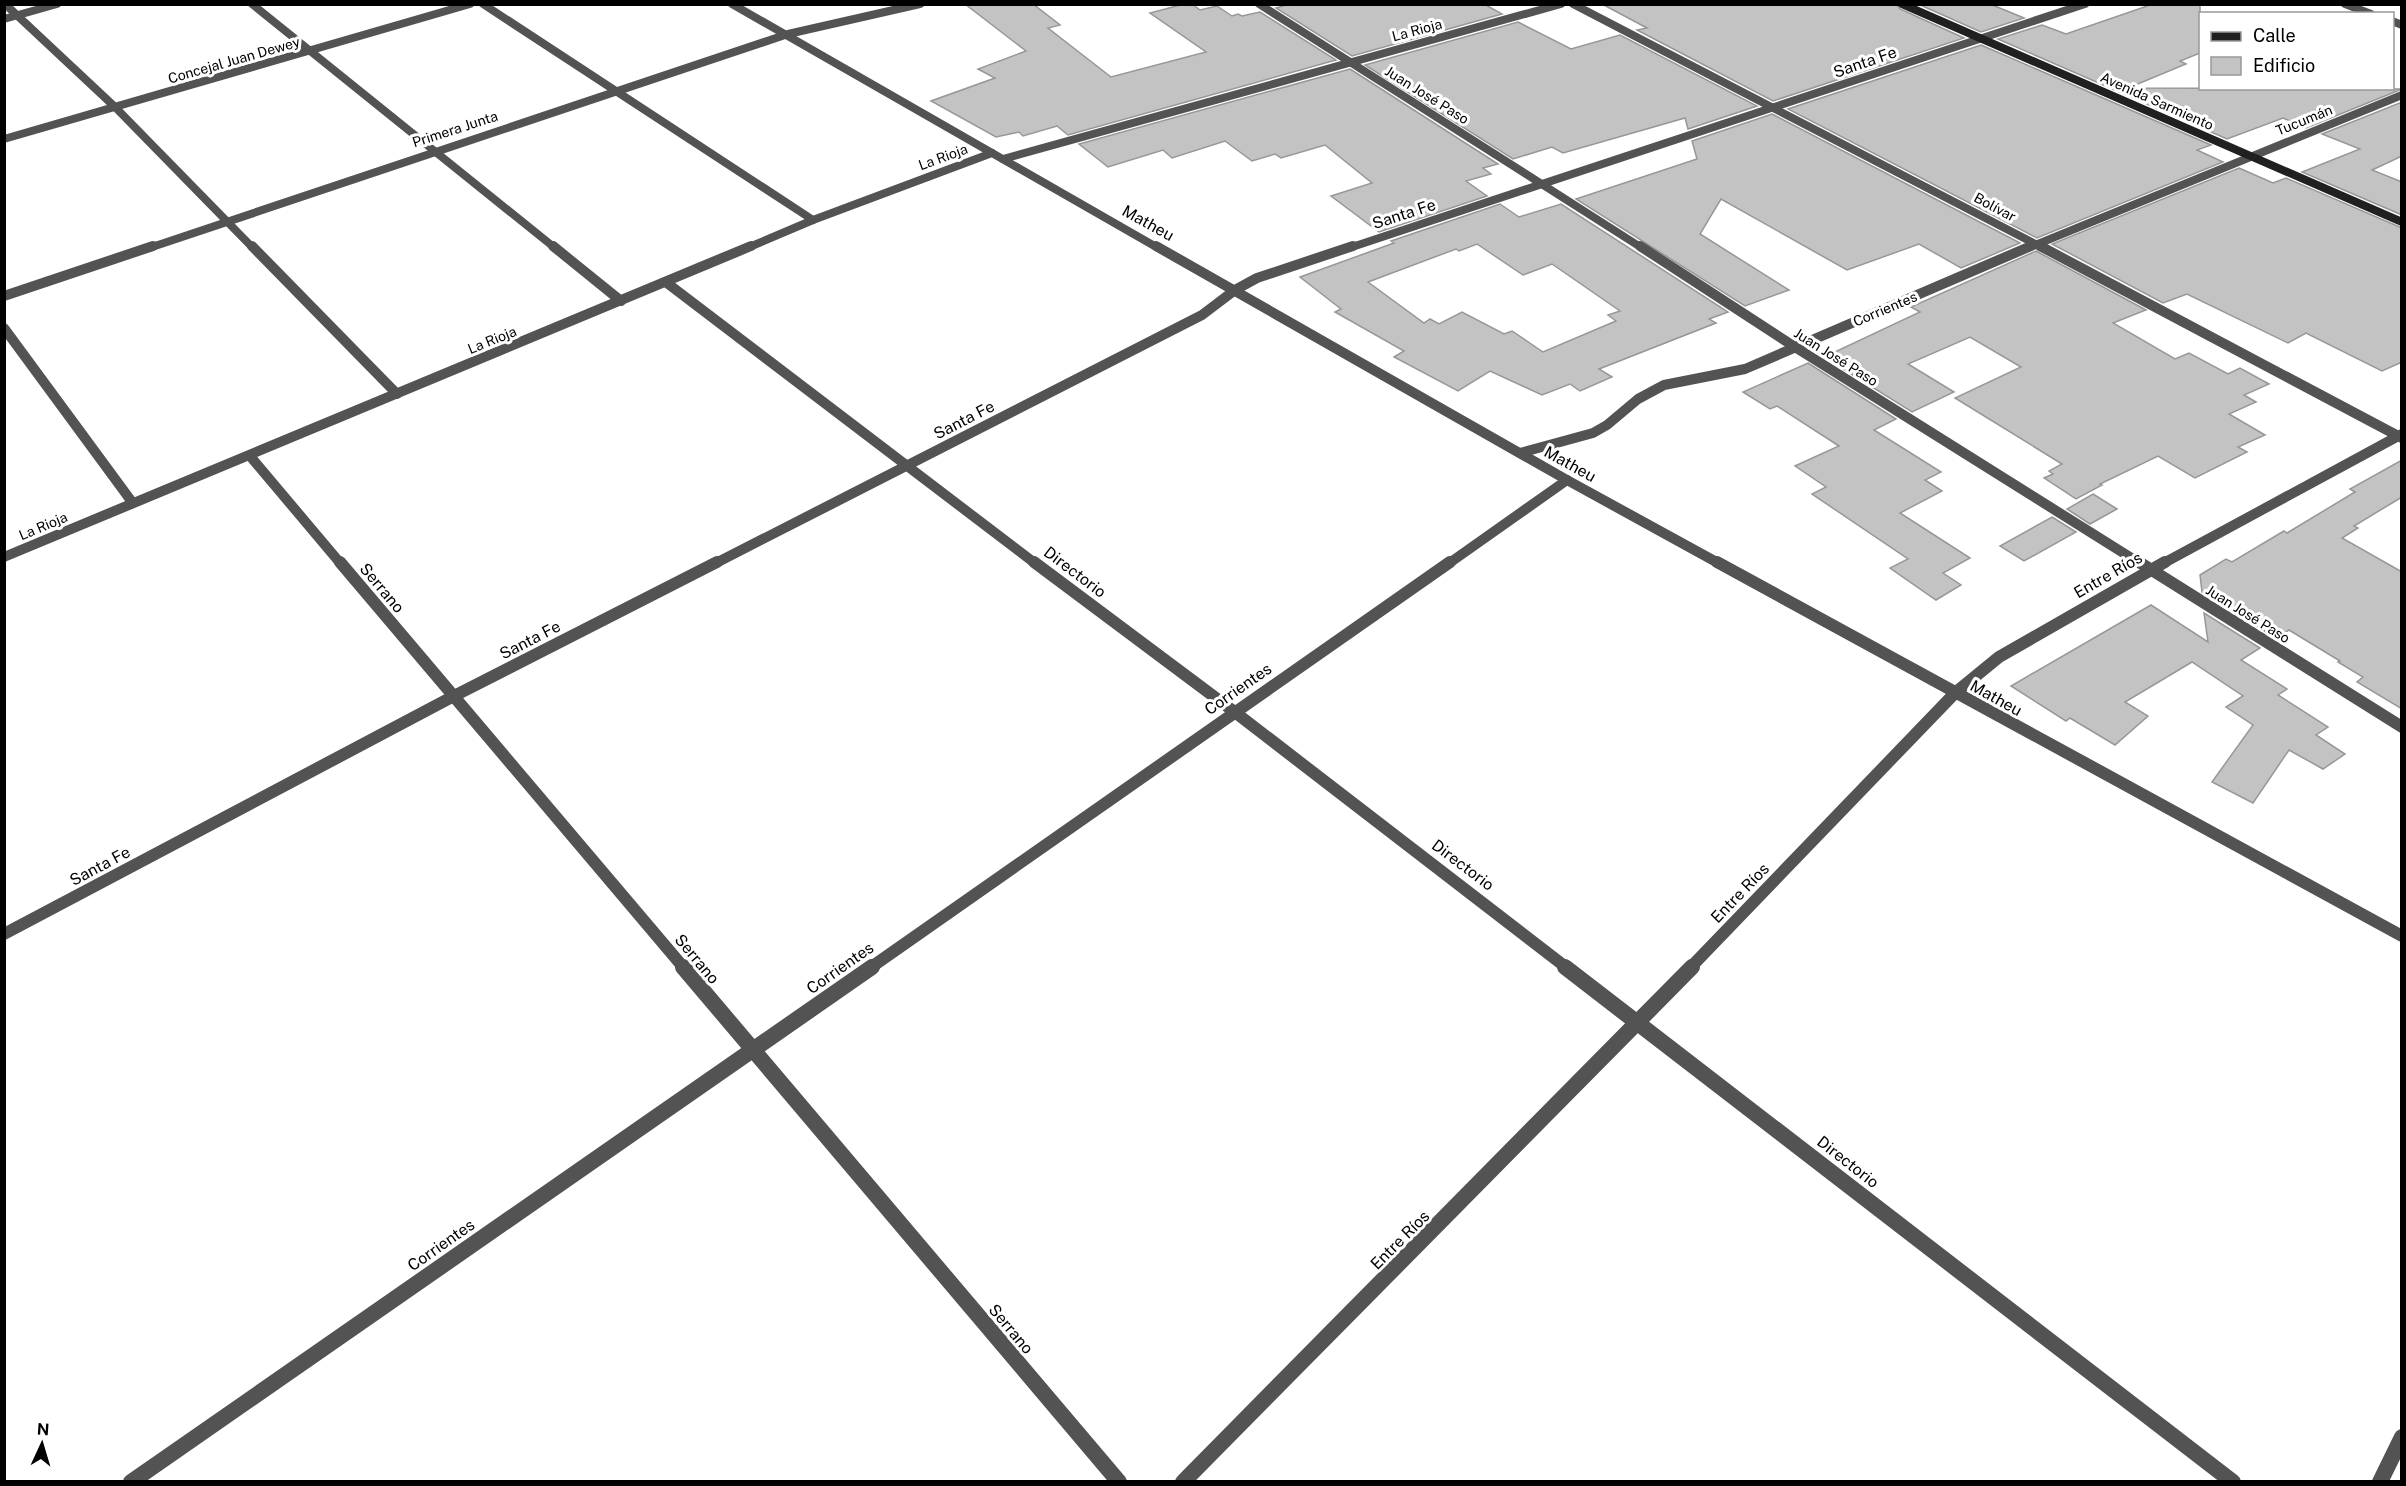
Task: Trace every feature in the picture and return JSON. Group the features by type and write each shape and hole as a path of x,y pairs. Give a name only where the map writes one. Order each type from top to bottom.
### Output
{"main road":[{"name":"Avenida Sarmiento","path":"1902,4 2402,222"}],"street":[{"path":"5,4 115,107 397,394"},
{"path":"4,18 57,4"},
{"path":"252,4 621,301"},
{"name":"Concejal Juan Dewey","path":"4,139 470,4"},
{"path":"483,4 813,220"},
{"name":"Matheu","path":"732,4 1567,480 2402,936"},
{"name":"Primera Junta","path":"4,296 788,34 920,4"},
{"name":"Juan José Paso","path":"1259,4 1543,183 1795,347 2402,727"},
{"name":"La Rioja","path":"1003,159 1561,4"},
{"name":"Bolívar","path":"1573,4 2400,436"},
{"name":"Santa Fe","path":"4,934 452,697 1202,315 1235,290 1257,278 2085,4"},
{"path":"2346,4 2366,12"},
{"name":"Tucumán","path":"2250,157 2402,95"},
{"name":"La Rioja","path":"4,557 132,502 250,456 667,283 813,220 992,153"},
{"name":"Corrientes","path":"1520,453 1593,433 1607,425 1638,399 1664,385 1745,369 2036,244 2250,157"},
{"name":"Directorio","path":"667,283 906,467 1236,712 2234,1482"},
{"path":"4,328 132,502"},
{"name":"Entre Ríos","path":"1183,1482 1639,1022 1955,693 1999,657 2152,569 2400,436"},
{"name":"Serrano","path":"250,456 1119,1482"},
{"name":"Corrientes","path":"131,1482 1567,480"},
{"path":"2380,1482 2402,1437"}],"building":[{"path":"965,4 1033,4 1060,25 1048,28 1111,77 1206,52 1150,13 1184,4 1192,4 1200,10 1217,6 1232,16 1260,12 1336,60 1068,135 1057,126 1023,136 1019,132 996,137 931,101 995,78 978,69 1026,51"},
{"path":"1290,4 1484,4 1502,14 1352,56 1276,8"},
{"path":"1602,4 1896,4 1900,9 1964,38 1773,101 1637,30 1647,28"},
{"path":"1918,4 1990,4 2024,18 1981,32"},
{"path":"2153,4 2200,4 2199,53 2180,61 2186,64 2128,88 2402,89 2306,128 2283,118 2227,139 1998,39 2042,25 2066,34"},
{"path":"1518,22 1571,49 1620,35 1757,106 1688,129 1685,118 1563,153 1552,147 1513,159 1365,65"},
{"path":"1981,45 2211,145 2197,150 2223,162 2037,238 1788,109"},
{"path":"1350,69 1498,164 1483,168 1491,174 1466,181 1487,196 1379,232 1331,196 1372,183 1325,145 1281,158 1275,154 1252,161 1225,141 1172,158 1163,150 1108,167 1079,144"},
{"path":"2402,102 2402,156 2372,170 2402,182 2402,215 2302,172 2360,149 2322,134"},
{"path":"1772,114 2020,243 1961,268 1919,244 1847,270 1721,199 1700,234 1789,290 1745,306 1576,199 1697,159 1692,141"},
{"path":"2239,168 2273,183 2286,178 2402,228 2402,362 2382,371 2306,333 2288,343 2187,294 2163,303 2052,244"},
{"path":"1500,204 1519,217 1561,204 1728,312 1709,319 1716,323 1599,369 1612,377 1580,391 1570,384 1542,395 1490,371 1458,391 1394,357 1404,351 1335,312 1341,309 1300,277 1394,243 1391,241","holes":["1477,244 1523,275 1552,264 1620,311 1608,315 1616,321 1543,352 1512,331 1504,334 1462,312 1439,324 1430,319 1424,323 1368,282 1456,249 1459,251"]},
{"path":"2036,251 2146,310 2113,323 2175,359 2189,353 2228,374 2240,368 2269,384 2244,395 2256,402 2229,414 2265,435 2238,447 2247,452 2195,478 2158,456 2100,484 2102,485 2076,499 2044,478 2053,474 2049,471 2062,464 1955,398 2021,367 1970,337 1908,364 1954,392 1912,412 1824,357 1920,312 1911,307"},
{"path":"1808,363 1896,419 1874,430 1941,472 1925,480 1942,491 1900,513 1970,558 1943,573 1961,585 1936,600 1890,568 1908,559 1812,494 1826,487 1795,466 1839,446 1777,406 1770,409 1743,392"},
{"path":"2402,460 2402,497 2354,526 2358,528 2342,538 2402,572 2402,709 2357,682 2363,677 2289,630 2276,638 2202,592 2200,575 2226,559 2232,562 2284,531 2287,533 2355,492 2350,489"},
{"path":"2093,494 2117,509 2090,524 2067,509"},
{"path":"2052,517 2076,532 2024,561 2000,546"},
{"path":"2151,605 2208,642 2204,613 2260,648 2241,660 2287,689 2278,695 2328,727 2316,735 2345,754 2323,769 2289,750 2253,803 2212,782 2253,725 2226,707 2243,696 2192,662 2125,702 2148,716 2115,745 2070,718 2066,721 2011,686"}]}
